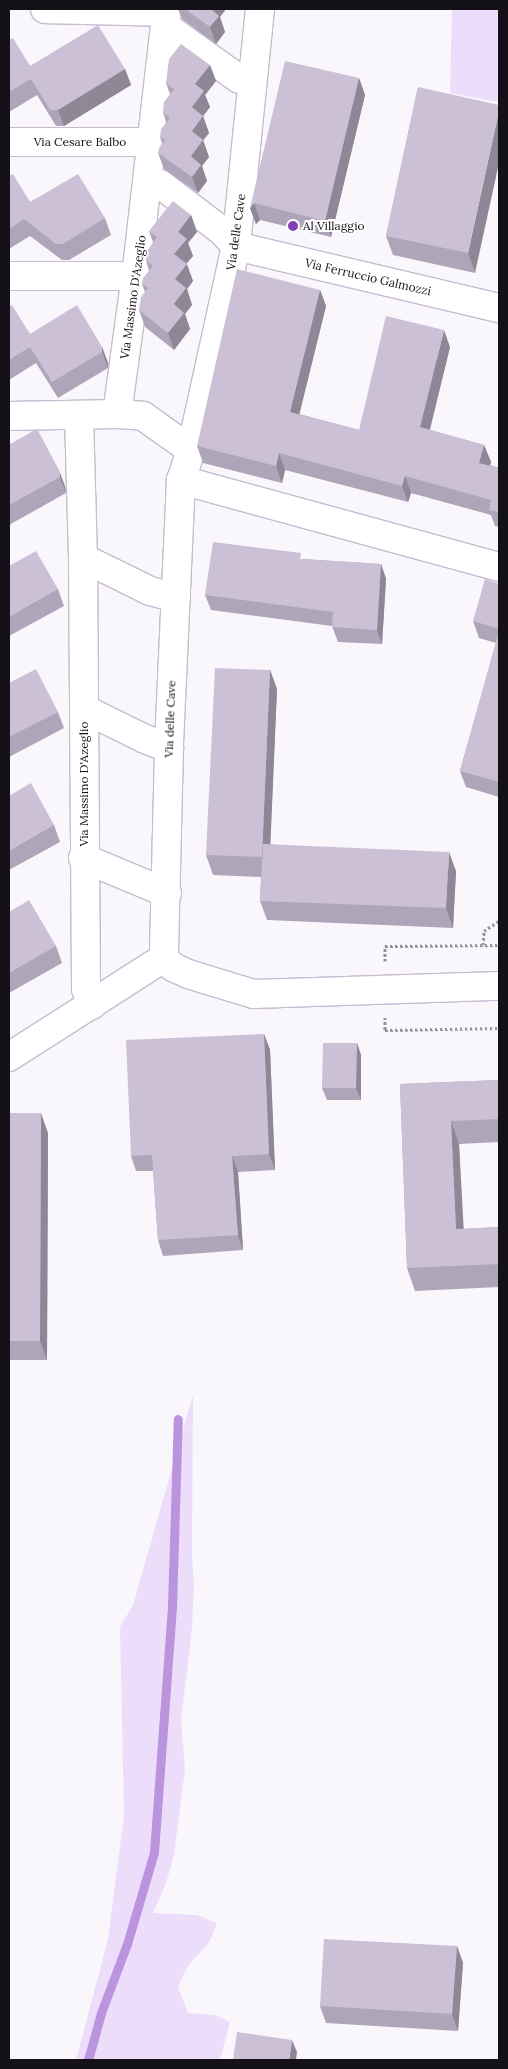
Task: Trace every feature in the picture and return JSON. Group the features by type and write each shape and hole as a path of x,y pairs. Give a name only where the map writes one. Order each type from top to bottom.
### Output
{"street":[{"path":"45,9 166,16 240,79"},
{"name":"Via delle Cave","path":"164,958 169,748 181,480 191,450 236,246 260,9"},
{"name":"Via Massimo D'Azeglio","path":"116,414 148,181 166,16"},
{"name":"Via Cesare Balbo","path":"9,142 152,142"},
{"path":"148,181 160,184 222,231 236,246"},
{"name":"Via Ferruccio Galmozzi","path":"236,246 499,308"},
{"path":"9,276 136,276"},
{"path":"9,416 116,414 143,416 191,450"},
{"name":"Via Massimo D'Azeglio","path":"79,415 83,558 83,858 86,989 92,1005"},
{"path":"181,480 499,567"},
{"path":"83,558 150,591 176,598"},
{"name":"Via Massimo D'Azeglio","path":"84,709 145,739 169,748"},
{"name":"Via Massimo D'Azeglio","path":"83,858 167,893"},
{"path":"9,1057 164,958 173,966 188,974 254,994 499,986"}],"path":[{"path":"483,945 484,931 499,921"}],"shaded area":[{"path":"452,9 499,9 499,102 450,93"},
{"path":"193,1395 192,1557 194,1584 192,1628 181,1721 185,1769 174,1855 166,1883 153,1913 197,1915 217,1923 210,1941 188,1966 178,1987 188,2013 215,2015 230,2022 220,2060 76,2060 108,1939 124,1815 120,1627 133,1605"}],"building":[{"path":"185,9 211,9 219,16 210,27"},
{"path":"98,25 125,69 58,110 50,110 31,79 9,92 9,40 13,38 30,66"},
{"path":"181,44 210,65 195,84 204,91 192,107 203,116 192,131 203,140 191,156 201,165 192,177 158,153 165,140 160,137 161,129 170,118 163,112 164,102 174,89 166,83 169,59"},
{"path":"285,61 359,78 325,221 254,203 250,208"},
{"path":"418,87 499,105 468,253 386,236"},
{"path":"13,174 30,202 78,174 105,218 63,244 56,244 24,219 9,229 9,176"},
{"path":"173,201 191,215 178,232 187,239 174,254 187,264 175,279 186,288 174,304 184,313 168,333 139,310 141,297 148,288 142,284 143,278 153,266 146,260 147,251 157,237 149,231"},
{"path":"237,269 320,290 290,412 359,430 386,316 444,330 420,427 484,445 479,463 499,468 499,512 489,510 491,500 405,476 402,486 279,453 276,466 197,446"},
{"path":"12,305 30,334 77,305 102,347 102,352 52,382 30,347 9,360 9,307"},
{"path":"37,429 59,470 60,477 9,505 9,445"},
{"path":"213,542 301,553 300,559 381,564 377,630 332,627 333,612 205,595"},
{"path":"36,551 58,589 9,617 9,566"},
{"path":"485,579 499,584 499,629 473,621"},
{"path":"499,631 499,782 460,771"},
{"path":"215,668 270,670 262,857 206,855"},
{"path":"36,669 58,712 9,737 9,683"},
{"path":"31,783 54,825 9,851 9,796"},
{"path":"263,844 449,852 446,908 260,901"},
{"path":"29,900 56,946 9,973 9,912"},
{"path":"264,1034 269,1154 232,1156 238,1235 158,1240 152,1155 131,1156 126,1040"},
{"path":"323,1043 357,1043 356,1088 322,1088"},
{"path":"499,1080 499,1119 451,1121 456,1229 499,1227 499,1264 407,1268 400,1084"},
{"path":"9,1113 41,1113 40,1341 9,1341"},
{"path":"324,1939 457,1946 452,2014 320,2006"},
{"path":"237,2032 292,2040 289,2060 233,2060"}],"waterway":[{"path":"88,2060 101,2013 127,1944 154,1852 172,1605 178,1419"}],"place":[{"name":"Al Villaggio","path":"293,226"}]}
